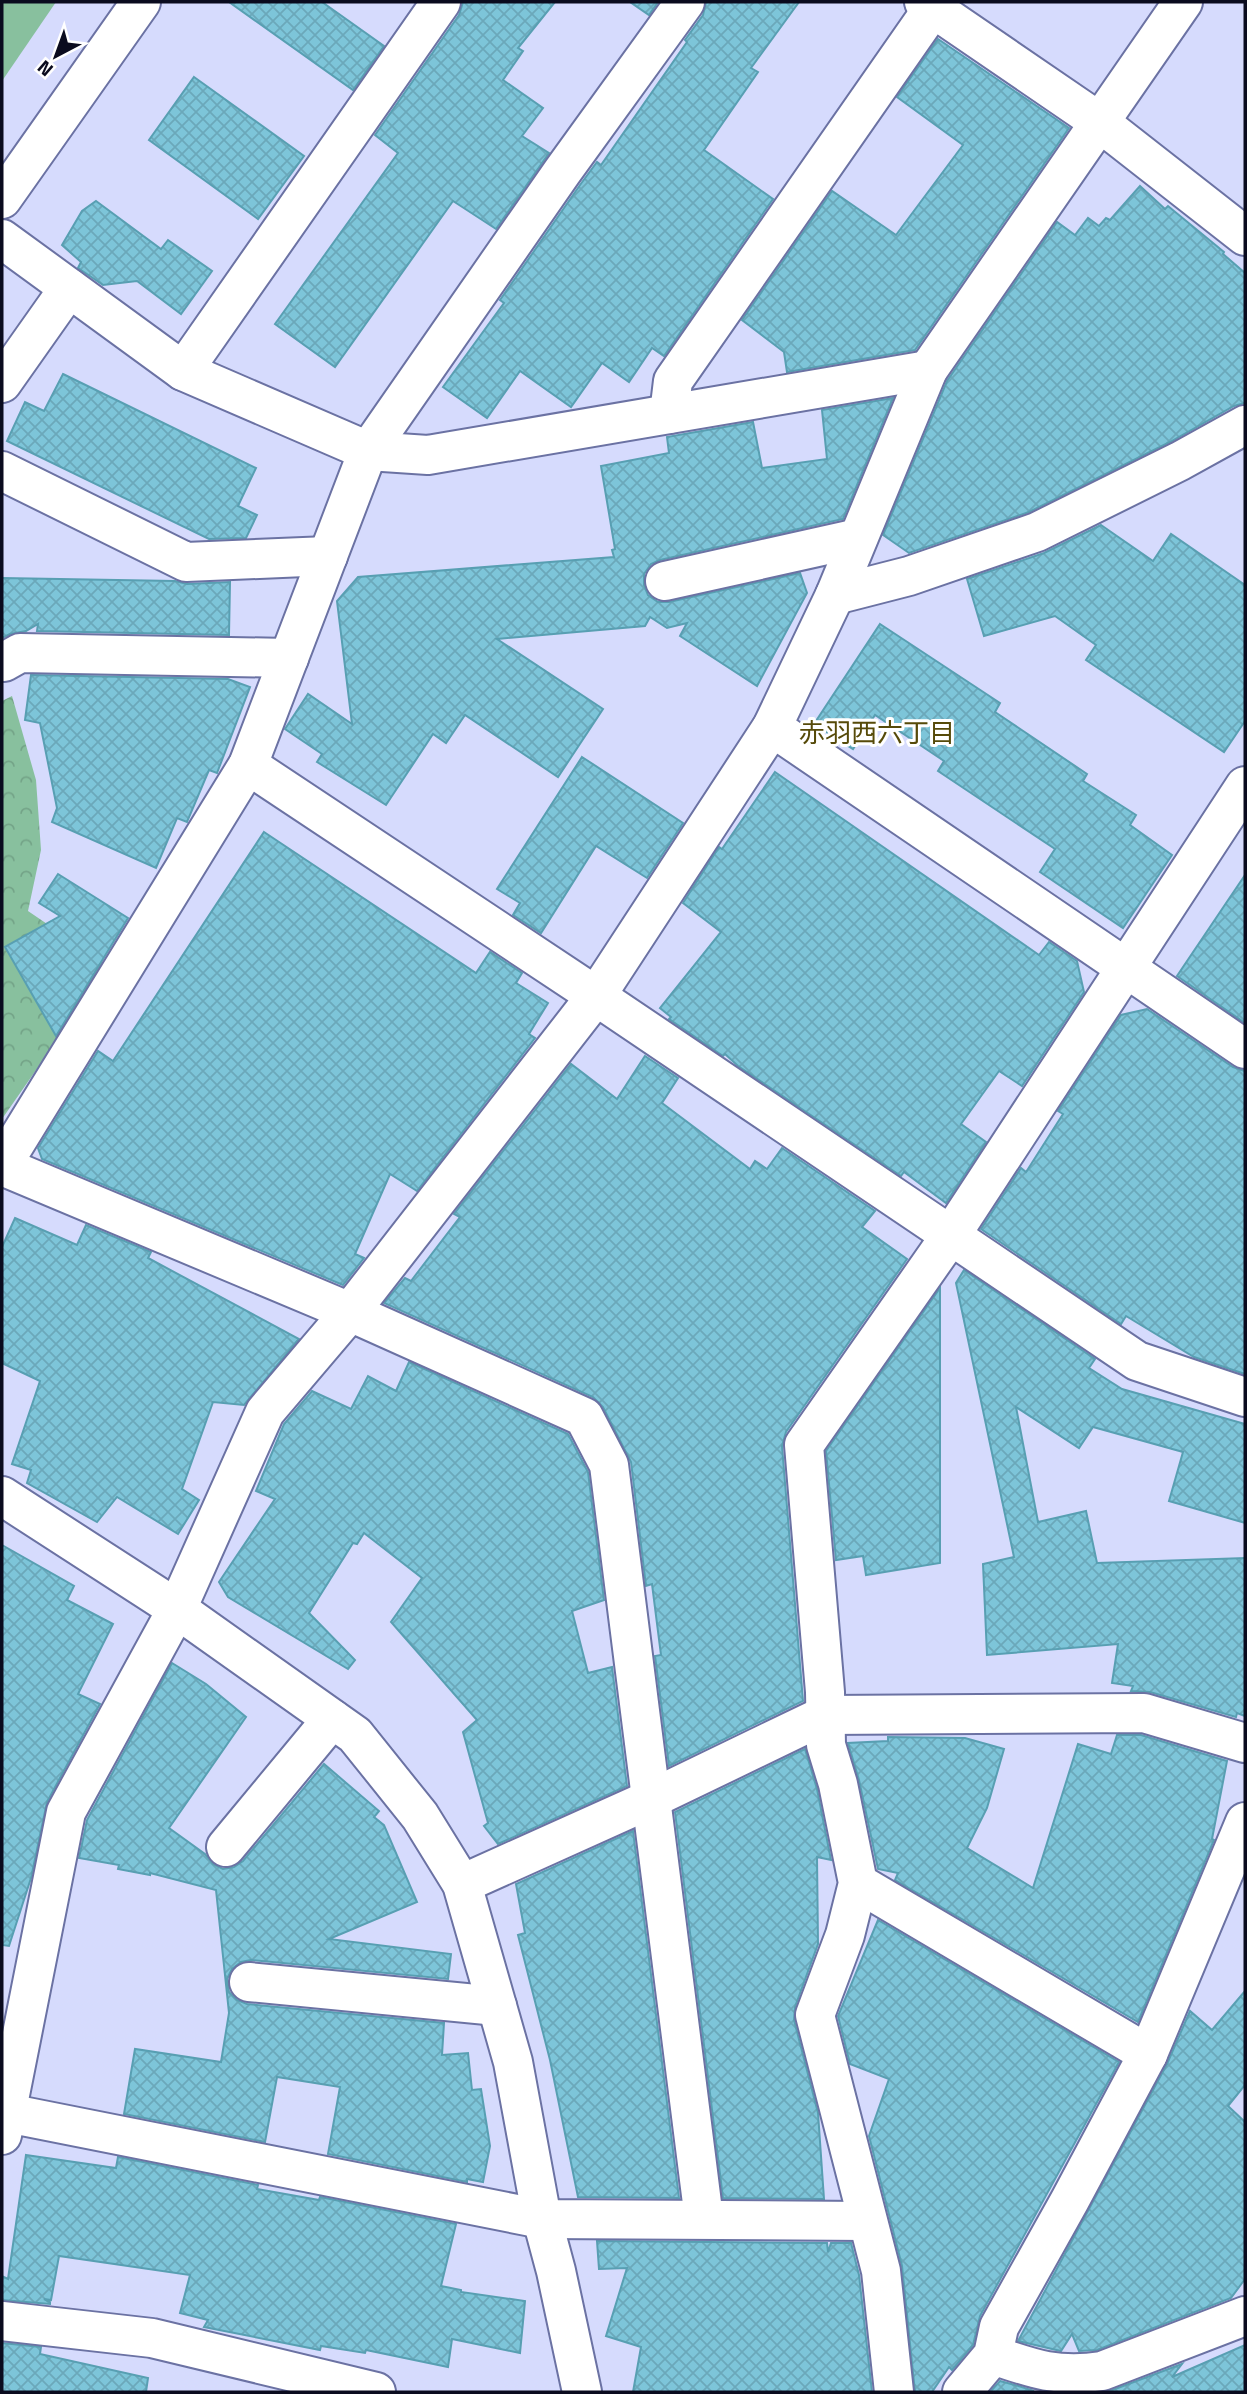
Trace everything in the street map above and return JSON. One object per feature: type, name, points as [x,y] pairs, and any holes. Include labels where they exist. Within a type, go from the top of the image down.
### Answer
[{"type":"street","points":[[2,200],[141,2]]},
{"type":"street","points":[[183,371],[441,2]]},
{"type":"street","points":[[685,2],[562,172],[368,451],[248,765],[2,1166],[350,1312],[584,1417],[609,1465],[704,2219]]},
{"type":"street","points":[[866,2221],[542,2219],[3,2120],[66,1812],[177,1609],[265,1412],[350,1312],[596,996],[772,727],[835,595],[928,370],[1183,2]]},
{"type":"street","points":[[669,414],[673,381],[929,5],[1098,121],[1245,236]]},
{"type":"street","points":[[2,239],[183,371],[368,451],[428,455],[928,370]]},
{"type":"street","points":[[2,383],[69,288]]},
{"type":"street","points":[[835,595],[909,576],[1037,532],[1180,461],[1245,425]]},
{"type":"street","points":[[2,471],[186,562],[328,556]]},
{"type":"street","points":[[665,581],[858,538]]},
{"type":"street","points":[[4,662],[20,653],[289,658]]},
{"type":"street","points":[[772,727],[1245,1049]]},
{"type":"street","points":[[248,765],[1137,1361],[1245,1397]]},
{"type":"street","points":[[894,2392],[881,2271],[815,2015],[845,1936],[858,1883],[838,1784],[826,1745],[804,1445],[951,1235],[1245,786]]},
{"type":"street","points":[[2,1496],[177,1609],[355,1735],[420,1816],[463,1884],[513,2062],[542,2219],[582,2392]]},
{"type":"street","points":[[463,1884],[651,1800],[825,1715],[1144,1713],[1245,1742]]},
{"type":"street","points":[[226,1847],[332,1719]]},
{"type":"street","points":[[962,2392],[993,2355],[999,2327],[1148,2054],[1245,1822]]},
{"type":"street","points":[[858,1883],[1148,2054]]},
{"type":"street","points":[[249,1982],[497,2006]]},
{"type":"street","points":[[993,2355],[1039,2372],[1081,2375],[1101,2371],[1245,2316]]},
{"type":"street","points":[[2,2321],[152,2338],[376,2392]]},
{"type":"green space","points":[[2,2],[56,2],[2,81]]},
{"type":"green space","points":[[12,696],[36,780],[41,850],[28,911],[106,964],[89,994],[2,1119],[2,701]]},
{"type":"building","points":[[229,2],[322,2],[384,46],[353,90]]},
{"type":"building","points":[[463,2],[555,2],[518,48],[523,51],[503,80],[543,108],[522,136],[549,153],[496,229],[453,201],[335,367],[275,324],[398,153],[375,135],[459,15]]},
{"type":"building","points":[[630,2],[658,2],[649,15]]},
{"type":"building","points":[[706,2],[799,2],[751,68],[758,72],[704,150],[773,199],[664,356],[652,348],[629,382],[602,363],[571,407],[520,371],[487,418],[443,387],[504,303],[500,300],[580,185],[597,162],[601,165],[687,42],[685,40],[703,15]]},
{"type":"building","points":[[938,39],[1069,128],[915,350],[787,372],[784,352],[742,320],[832,191],[896,235],[963,145],[897,97]]},
{"type":"building","points":[[194,77],[304,156],[258,219],[149,140]]},
{"type":"building","points":[[1140,186],[1165,209],[1168,206],[1224,252],[1223,254],[1245,273],[1245,403],[1234,406],[1170,442],[1029,512],[909,553],[883,535],[947,381],[1057,222],[1075,235],[1088,218],[1099,226],[1106,218],[1110,220]]},
{"type":"building","points":[[96,201],[161,249],[168,240],[212,271],[181,314],[137,281],[103,285],[78,268],[81,262],[62,245],[82,211]]},
{"type":"building","points":[[63,374],[256,468],[238,506],[257,515],[246,538],[209,539],[7,441],[25,402],[44,411]]},
{"type":"building","points":[[893,398],[843,519],[660,560],[651,564],[644,574],[648,595],[658,602],[669,602],[800,573],[807,593],[757,686],[680,636],[687,623],[667,628],[650,617],[645,626],[497,639],[603,709],[558,777],[465,715],[446,743],[433,734],[386,805],[317,762],[322,754],[285,729],[308,694],[352,724],[337,601],[358,577],[614,557],[612,550],[615,549],[601,466],[669,453],[667,437],[753,422],[762,468],[827,459],[822,410]]},
{"type":"building","points":[[1101,525],[1153,561],[1171,534],[1245,585],[1245,721],[1224,752],[1086,660],[1096,645],[1055,616],[984,636],[967,579],[1044,553]]},
{"type":"building","points":[[2,578],[175,581],[187,584],[230,582],[229,635],[37,631],[38,624],[26,631],[2,638]]},
{"type":"building","points":[[880,624],[1000,703],[995,712],[1087,774],[1083,781],[1136,815],[1130,825],[1172,855],[1123,928],[1040,872],[1055,849],[938,771],[944,761],[875,715],[853,749],[814,724]]},
{"type":"building","points":[[31,675],[228,679],[250,687],[217,773],[209,770],[187,822],[177,818],[156,868],[52,822],[57,808],[40,723],[25,720]]},
{"type":"building","points":[[582,757],[683,823],[647,878],[596,846],[541,933],[513,915],[520,903],[497,889]]},
{"type":"building","points":[[775,772],[1039,955],[1049,942],[1077,961],[1084,992],[1022,1086],[999,1071],[961,1124],[986,1142],[946,1203],[904,1172],[901,1176],[738,1066],[725,1054],[723,1056],[669,1019],[671,1017],[660,1008],[721,932],[683,903],[719,847],[722,849]]},
{"type":"building","points":[[264,832],[476,973],[490,952],[522,973],[516,983],[548,1003],[529,1034],[535,1038],[417,1191],[390,1174],[355,1254],[364,1258],[343,1285],[42,1159],[38,1148],[98,1051],[113,1061]]},
{"type":"building","points":[[58,874],[128,918],[56,1036],[5,947],[60,916],[39,903]]},
{"type":"building","points":[[1245,875],[1245,1023],[1177,976]]},
{"type":"building","points":[[1147,1009],[1233,1067],[1245,1071],[1245,1374],[1194,1357],[1126,1316],[1121,1324],[981,1229],[1021,1168],[1026,1172],[1028,1169],[1063,1114],[1058,1111],[1121,1015]]},
{"type":"building","points":[[645,1056],[678,1078],[662,1103],[750,1169],[755,1161],[767,1169],[782,1148],[875,1211],[862,1227],[907,1259],[786,1432],[782,1446],[803,1701],[669,1766],[655,1656],[661,1655],[652,1584],[646,1586],[631,1462],[603,1407],[593,1397],[384,1303],[405,1278],[411,1281],[460,1217],[454,1214],[571,1064],[617,1099]]},
{"type":"building","points":[[15,1218],[77,1245],[86,1225],[151,1252],[148,1258],[299,1339],[244,1405],[213,1402],[182,1489],[199,1500],[178,1534],[117,1497],[97,1522],[27,1483],[31,1470],[12,1464],[40,1381],[2,1363],[2,1247]]},
{"type":"building","points":[[964,1270],[1095,1359],[1089,1368],[1122,1389],[1245,1424],[1245,1523],[1169,1501],[1183,1452],[1093,1427],[1079,1448],[1016,1407],[1038,1522],[1086,1511],[1097,1563],[1245,1558],[1245,1716],[1237,1713],[1236,1717],[1150,1692],[1131,1691],[1133,1686],[1112,1683],[1118,1644],[987,1655],[983,1564],[1014,1557],[956,1283]]},
{"type":"building","points":[[940,1288],[940,1563],[866,1575],[863,1556],[836,1560],[826,1451]]},
{"type":"building","points":[[409,1362],[568,1434],[588,1472],[604,1600],[572,1611],[588,1673],[612,1667],[627,1786],[498,1844],[484,1826],[488,1823],[463,1732],[477,1720],[391,1622],[422,1578],[364,1533],[357,1544],[353,1543],[309,1613],[355,1660],[348,1669],[228,1597],[219,1582],[275,1499],[256,1491],[284,1424],[312,1391],[351,1409],[368,1376],[396,1391]]},
{"type":"building","points":[[2,1545],[74,1586],[67,1600],[113,1624],[78,1694],[100,1704],[47,1802],[31,1878],[9,1946],[2,1945]]},
{"type":"building","points":[[172,1663],[206,1684],[246,1717],[169,1828],[205,1854],[213,1864],[223,1869],[234,1867],[243,1861],[324,1764],[379,1811],[374,1817],[384,1825],[417,1902],[329,1939],[451,1954],[448,1979],[251,1960],[241,1962],[232,1969],[227,1979],[229,1992],[237,2000],[247,2004],[444,2023],[442,2055],[468,2053],[472,2090],[481,2089],[490,2146],[483,2182],[467,2179],[467,2182],[328,2154],[340,2087],[277,2077],[265,2142],[124,2114],[135,2049],[221,2062],[229,2013],[216,1890],[150,1873],[118,1869],[119,1865],[79,1858],[87,1820]]},
{"type":"building","points":[[1117,1735],[1141,1735],[1227,1761],[1212,1839],[1214,1840],[1138,2022],[895,1880],[898,1873],[878,1869],[859,1780],[848,1743],[888,1741],[888,1737],[965,1738],[1004,1749],[987,1808],[967,1848],[1033,1888],[1078,1744],[1111,1754]]},
{"type":"building","points":[[805,1749],[817,1789],[831,1860],[817,1857],[818,1944],[795,2007],[794,2020],[818,2113],[824,2199],[723,2198],[675,1812]]},
{"type":"building","points":[[633,1831],[679,2198],[578,2197],[550,2060],[518,1935],[525,1933],[516,1884]]},
{"type":"building","points":[[878,1920],[1119,2062],[980,2316],[973,2345],[952,2370],[949,2367],[932,2392],[915,2392],[902,2266],[869,2136],[889,2079],[850,2064],[838,2016]]},
{"type":"building","points":[[1245,1991],[1245,2085],[1228,2106],[1245,2122],[1245,2279],[1231,2298],[1097,2350],[1079,2351],[1072,2334],[1061,2351],[1018,2341],[1167,2064],[1190,2011],[1212,2030]]},
{"type":"building","points":[[26,2155],[116,2168],[118,2157],[258,2185],[257,2189],[319,2200],[320,2197],[456,2224],[441,2286],[461,2292],[525,2301],[520,2353],[452,2339],[448,2367],[366,2350],[365,2353],[321,2346],[320,2350],[204,2327],[208,2320],[180,2313],[190,2275],[59,2256],[51,2300],[44,2299],[50,2304],[2,2300],[2,2276],[8,2279]]},
{"type":"building","points":[[597,2241],[827,2243],[828,2252],[831,2243],[851,2243],[859,2275],[872,2392],[633,2392],[641,2347],[606,2336],[627,2268],[599,2269]]},
{"type":"building","points":[[2,2343],[41,2347],[40,2354],[148,2378],[146,2392],[2,2392]]},
{"type":"building","points":[[1245,2345],[1245,2392],[1107,2392],[1182,2364],[1172,2377]]},
{"type":"building","points":[[1000,2381],[1015,2385],[1034,2391],[990,2392]]},
{"type":"district","name":"赤羽西六丁目","points":[[877,732]]}]
